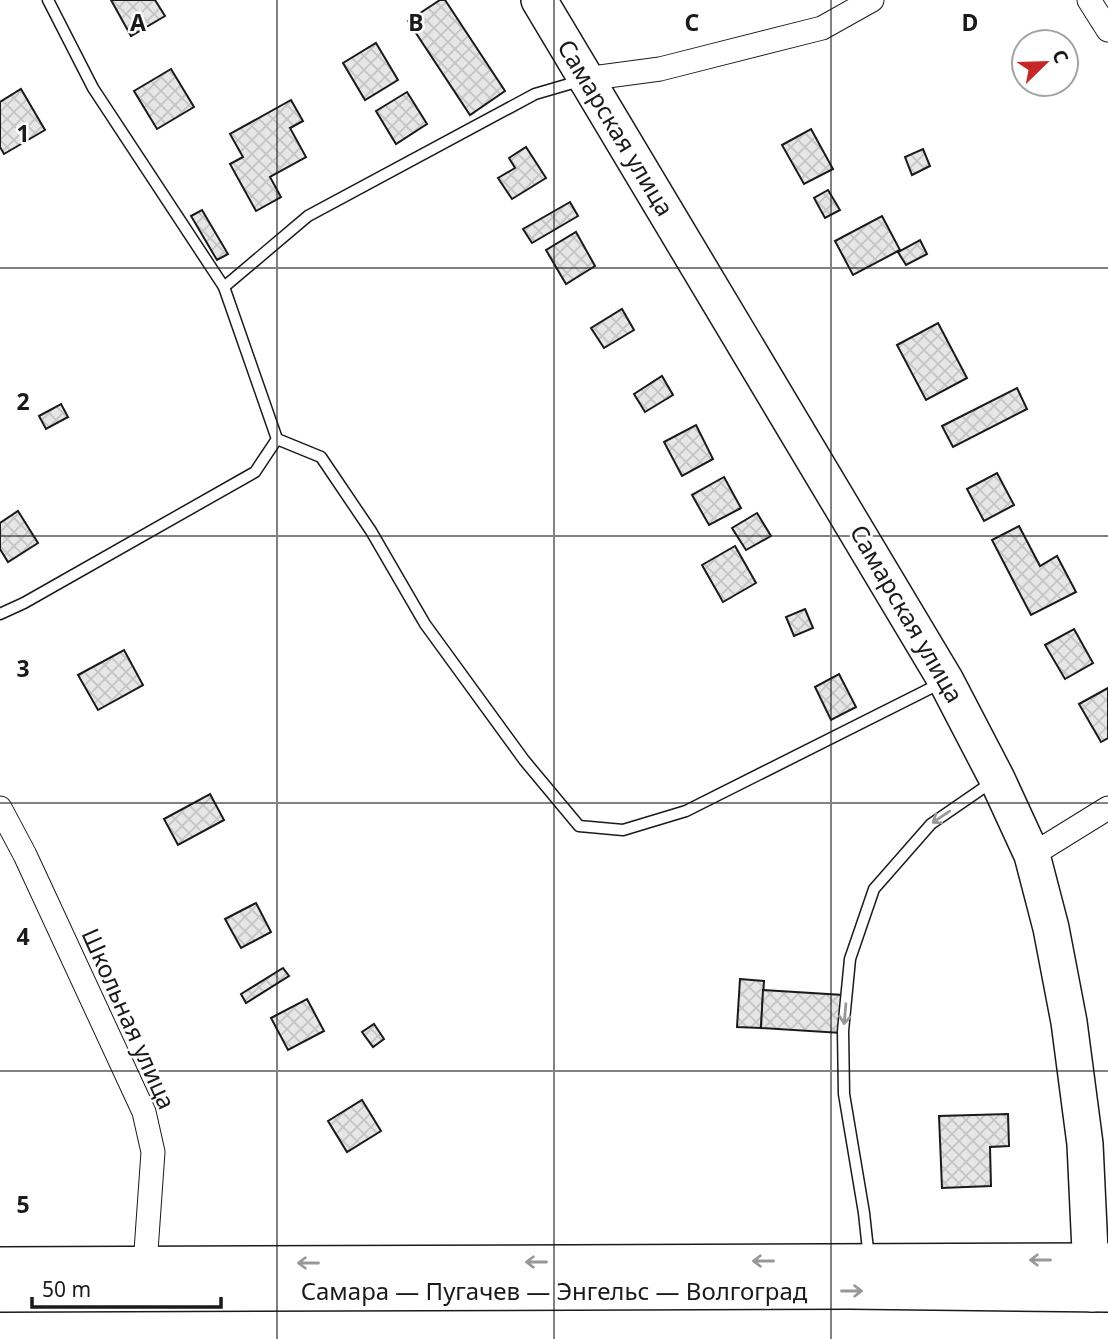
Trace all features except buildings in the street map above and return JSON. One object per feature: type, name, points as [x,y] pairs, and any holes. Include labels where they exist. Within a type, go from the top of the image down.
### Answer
[{"type":"main road","name":"Самарская улица","points":[[539,0],[946,681],[997,779],[1032,855],[1051,928],[1069,1022],[1100,1277]]},
{"type":"main road","name":"Самара — Пугачев — Энгельс — Волгоград","points":[[0,1265],[869,1260],[1100,1277]]},
{"type":"main road","name":"Самара — Пугачев — Энгельс — Волгоград","points":[[0,1294],[835,1291],[1100,1277]]},
{"type":"street","points":[[585,79],[660,69],[822,28],[872,0]]},
{"type":"street","points":[[1089,0],[1108,30]]},
{"type":"street","name":"Школьная улица","points":[[0,808],[25,855],[144,1112],[153,1153],[145,1265]]},
{"type":"street","points":[[1032,855],[1108,808]]},
{"type":"lane","points":[[48,0],[93,88],[224,287],[277,439],[321,457],[371,531],[425,624],[524,760],[579,825],[623,830],[686,811],[946,681]]},
{"type":"lane","points":[[224,287],[307,216],[535,94],[585,79]]},
{"type":"lane","points":[[0,614],[256,472],[277,439]]},
{"type":"lane","points":[[869,1260],[844,1094],[843,1031],[850,959],[874,889],[930,824],[997,779]]}]
